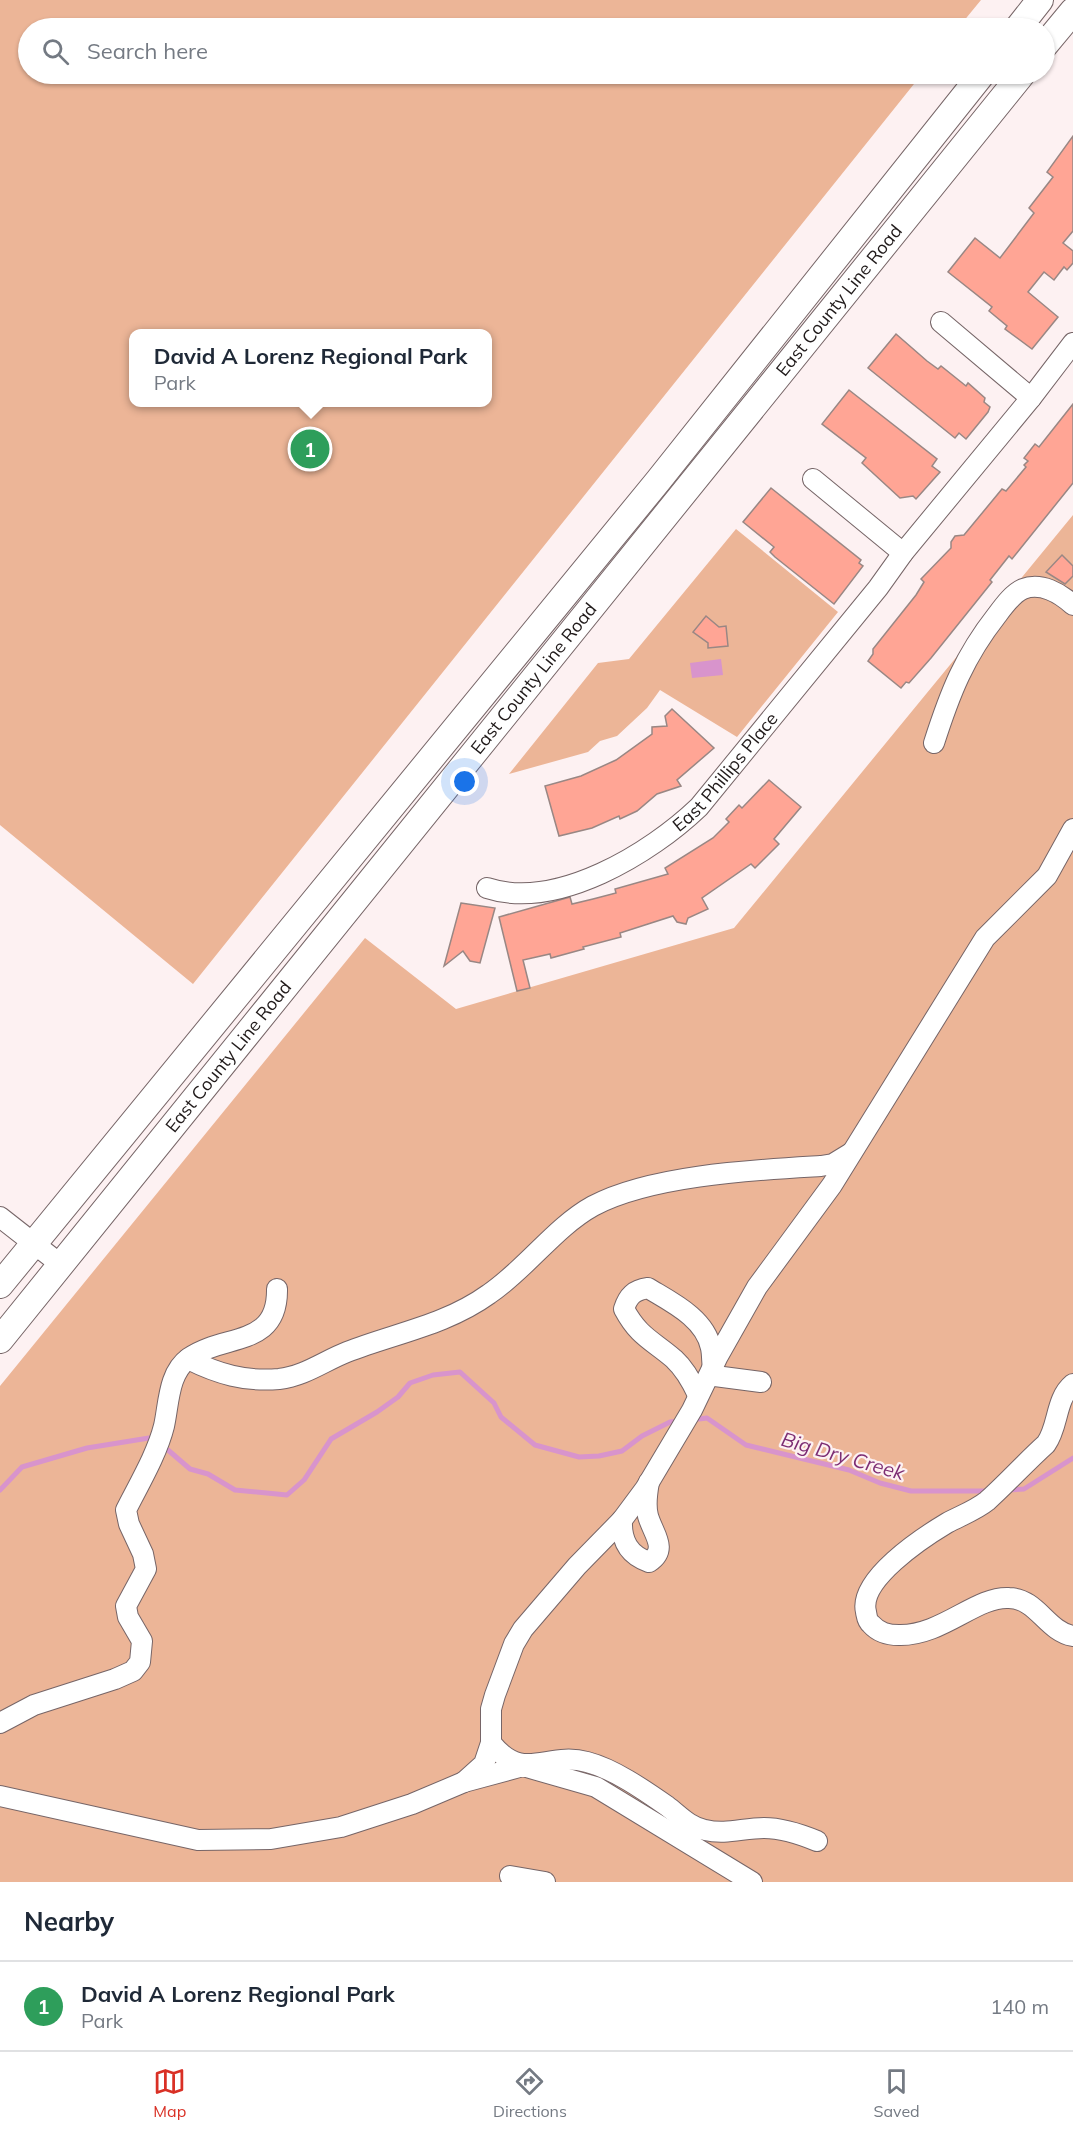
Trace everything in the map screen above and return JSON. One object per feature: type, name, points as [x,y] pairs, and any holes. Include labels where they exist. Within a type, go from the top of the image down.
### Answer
[{"type":"main road","points":[[1026,18],[1040,0]]},
{"type":"main road","points":[[1055,33],[1073,11]]},
{"type":"main road","name":"East County Line Road","points":[[0,1285],[658,481],[974,84]]},
{"type":"main road","name":"East County Line Road","points":[[0,1340],[1014,84]]},
{"type":"street","points":[[941,322],[1031,398]]},
{"type":"street","name":"East Phillips Place","points":[[487,888],[526,893],[567,885],[633,857],[675,828],[699,807],[878,588],[903,553],[1031,398],[1073,343]]},
{"type":"street","points":[[813,479],[903,553]]},
{"type":"street","points":[[934,742],[963,664],[1006,603],[1022,589],[1041,587],[1062,595],[1073,605]]},
{"type":"street","points":[[464,1782],[484,1764],[491,1743],[491,1709],[514,1644],[540,1608],[622,1520],[649,1482],[713,1370],[717,1356],[828,1173],[855,1149],[985,938],[998,922],[1047,876],[1073,829]]},
{"type":"street","points":[[188,1359],[238,1378],[281,1379],[305,1373],[344,1353],[463,1312],[519,1271],[592,1207],[618,1195],[662,1184],[742,1171],[828,1173]]},
{"type":"street","points":[[0,1217],[60,1264]]},
{"type":"street","points":[[698,1395],[682,1367],[650,1343],[631,1322],[624,1309],[627,1298],[637,1289],[648,1288],[663,1300],[688,1312],[711,1346],[715,1376],[761,1382]]},
{"type":"street","points":[[0,1723],[34,1705],[115,1679],[133,1671],[140,1662],[142,1641],[128,1617],[126,1606],[146,1569],[143,1554],[129,1524],[126,1510],[164,1429],[172,1384],[178,1370],[188,1359],[213,1346],[247,1336],[268,1324],[276,1314],[277,1289]]},
{"type":"street","points":[[1073,1384],[1059,1406],[1053,1434],[986,1502],[906,1552],[870,1587],[864,1604],[868,1622],[881,1633],[901,1635],[923,1632],[945,1624],[990,1599],[1011,1597],[1037,1608],[1050,1626],[1062,1634],[1073,1636]]},
{"type":"street","points":[[622,1520],[621,1536],[633,1554],[649,1562],[655,1558],[660,1543],[648,1516],[649,1482]]},
{"type":"street","points":[[491,1743],[501,1755],[523,1766],[597,1787],[752,1882]]},
{"type":"street","points":[[0,1796],[198,1840],[271,1839],[341,1827],[412,1804],[464,1782],[523,1766],[569,1759],[588,1762],[632,1785],[702,1830],[723,1834],[770,1829],[817,1840]]},
{"type":"street","points":[[510,1876],[545,1882]]},
{"type":"shaded area","points":[[0,0],[981,0],[966,18],[18,18],[18,84],[914,84],[193,984],[0,825]]},
{"type":"shaded area","points":[[1073,515],[1073,1882],[0,1882],[0,1386],[365,938],[456,1009],[734,928]]},
{"type":"shaded area","points":[[736,529],[838,612],[737,737],[660,690],[647,708],[617,736],[600,741],[588,752],[509,774],[598,663],[629,659]]},
{"type":"shaded area","points":[[721,659],[723,675],[692,678],[690,663]]},
{"type":"building","points":[[1073,136],[1073,231],[1063,243],[1073,251],[1073,263],[1067,270],[1064,267],[1054,280],[1044,272],[1028,292],[1058,317],[1032,349],[1005,329],[1007,326],[989,311],[992,307],[948,272],[975,238],[1000,258],[1034,213],[1029,208],[1053,177],[1047,172]]},
{"type":"building","points":[[896,334],[938,369],[941,366],[966,386],[968,383],[985,398],[984,402],[990,407],[988,412],[966,439],[959,433],[955,438],[868,368]]},
{"type":"building","points":[[849,390],[937,459],[932,466],[940,472],[916,499],[913,496],[900,498],[862,463],[866,458],[822,424]]},
{"type":"building","points":[[1073,404],[1073,483],[1012,559],[1009,556],[990,580],[992,582],[931,658],[909,683],[906,682],[901,688],[868,661],[873,654],[873,649],[916,595],[924,582],[921,579],[951,548],[951,542],[955,536],[964,535],[1002,489],[1006,491],[1026,467],[1024,465],[1028,461],[1024,458],[1035,444],[1039,447]]},
{"type":"building","points":[[771,488],[861,560],[859,563],[863,566],[834,604],[775,557],[770,552],[774,547],[743,522]]},
{"type":"building","points":[[1062,555],[1073,566],[1073,576],[1065,584],[1046,572]]},
{"type":"building","points":[[706,616],[719,627],[726,626],[728,646],[708,648],[708,643],[693,632]]},
{"type":"building","points":[[672,709],[714,748],[677,780],[681,786],[657,794],[637,811],[620,819],[619,816],[592,828],[559,836],[545,786],[581,776],[616,760],[652,734],[652,727],[667,726],[665,716]]},
{"type":"building","points":[[769,780],[801,807],[774,839],[779,844],[755,868],[751,864],[702,898],[708,909],[688,918],[686,924],[677,922],[673,916],[620,933],[621,937],[583,947],[584,949],[551,958],[550,954],[523,960],[530,988],[517,991],[499,917],[570,897],[572,904],[593,899],[616,893],[615,889],[668,874],[665,868],[713,838],[729,822],[726,819],[739,805],[742,808]]},
{"type":"building","points":[[461,903],[495,908],[480,963],[470,961],[463,951],[444,966]]},
{"type":"waterway","name":"Big Dry Creek","points":[[168,1450],[190,1469],[208,1474],[235,1490],[287,1495],[304,1480],[331,1439],[377,1412],[398,1397],[410,1383],[433,1375],[460,1372],[494,1403],[501,1417],[535,1445],[579,1457],[622,1451],[642,1436],[670,1422],[679,1421]]},
{"type":"waterway","name":"Big Dry Creek","points":[[699,1419],[707,1418],[746,1445],[849,1470],[880,1483],[911,1491],[988,1491]]},
{"type":"waterway","name":"Big Dry Creek","points":[[0,1490],[22,1467],[87,1448],[149,1438]]},
{"type":"waterway","name":"Big Dry Creek","points":[[1008,1490],[1024,1489],[1073,1458]]},
{"type":"place","name":"David A Lorenz Regional Park","points":[[310,449]]}]
